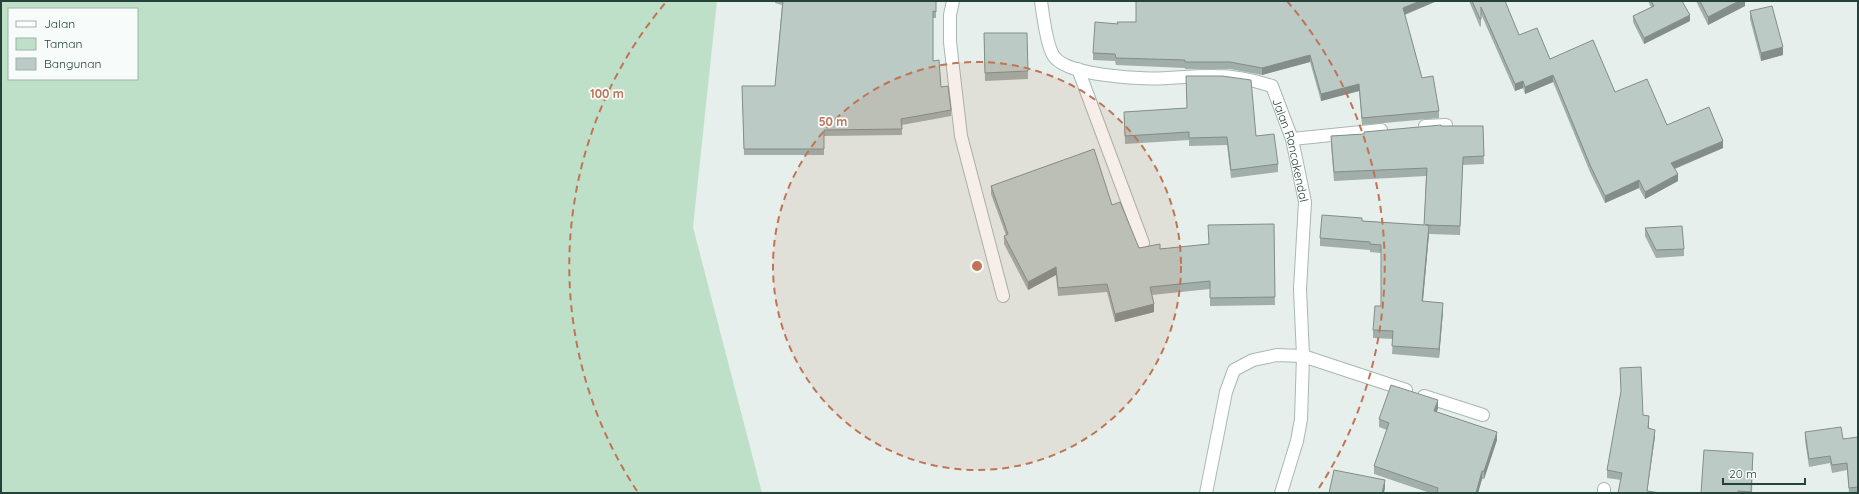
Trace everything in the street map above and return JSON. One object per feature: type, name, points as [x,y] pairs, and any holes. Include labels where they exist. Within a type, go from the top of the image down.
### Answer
[{"type":"street","points":[[953,1],[950,15],[950,42],[961,136],[1003,296]]},
{"type":"street","name":"Jalan Rancakendal","points":[[1041,1],[1046,30],[1053,55],[1063,64],[1078,69],[1103,74],[1140,78],[1216,76],[1258,82],[1272,86],[1292,139],[1305,202],[1300,289],[1303,356],[1301,419],[1299,434],[1281,493]]},
{"type":"street","points":[[1078,69],[1143,243]]},
{"type":"street","points":[[1415,127],[1446,125]]},
{"type":"street","points":[[1292,139],[1392,129]]},
{"type":"street","points":[[1206,493],[1226,392],[1234,370],[1253,360],[1277,355],[1303,356],[1483,415]]},
{"type":"green space","points":[[1,1],[717,1],[693,227],[762,493],[1,493]]},
{"type":"building","points":[[783,1],[936,1],[936,12],[933,11],[933,61],[939,60],[941,87],[948,86],[951,110],[901,119],[902,129],[824,130],[824,149],[744,149],[742,86],[775,86]]},
{"type":"building","points":[[1136,1],[1420,1],[1403,8],[1422,78],[1433,76],[1439,111],[1362,118],[1359,84],[1321,94],[1310,55],[1262,68],[1230,62],[1185,62],[1185,60],[1116,58],[1115,54],[1093,53],[1095,22],[1118,24],[1117,22],[1136,22]]},
{"type":"building","points":[[1472,1],[1505,1],[1519,35],[1537,28],[1550,59],[1593,40],[1615,92],[1647,79],[1667,125],[1709,107],[1723,141],[1671,163],[1678,174],[1645,192],[1639,180],[1605,196],[1590,165],[1553,75],[1525,87],[1523,81],[1515,84],[1481,7],[1480,19]]},
{"type":"building","points":[[1651,1],[1682,1],[1690,15],[1644,38],[1633,16],[1654,6]]},
{"type":"building","points":[[1700,1],[1739,1],[1708,17]]},
{"type":"building","points":[[1772,6],[1783,47],[1761,53],[1750,11]]},
{"type":"building","points":[[984,33],[1027,33],[1028,71],[985,73]]},
{"type":"building","points":[[1186,76],[1222,76],[1251,80],[1256,136],[1274,134],[1278,164],[1231,170],[1227,137],[1189,138],[1189,132],[1125,136],[1124,112],[1187,108]]},
{"type":"building","points":[[1441,125],[1483,126],[1484,156],[1463,157],[1460,226],[1429,225],[1422,301],[1443,303],[1439,349],[1392,346],[1393,331],[1373,330],[1375,306],[1381,306],[1381,245],[1370,244],[1370,242],[1320,238],[1322,215],[1362,218],[1362,221],[1424,225],[1427,168],[1334,172],[1331,136],[1364,134],[1364,132]]},
{"type":"building","points":[[1094,149],[1112,205],[1120,202],[1139,248],[1160,244],[1160,249],[1209,244],[1208,225],[1274,224],[1275,297],[1210,298],[1210,281],[1150,287],[1154,304],[1115,314],[1107,284],[1058,288],[1056,267],[1028,282],[1004,236],[1008,234],[991,186]]},
{"type":"building","points":[[1682,226],[1684,249],[1656,250],[1645,228]]},
{"type":"building","points":[[1641,367],[1643,415],[1649,416],[1648,428],[1655,430],[1647,491],[1661,493],[1618,493],[1622,473],[1607,470],[1621,391],[1620,368]]},
{"type":"building","points":[[1391,385],[1438,400],[1434,411],[1497,432],[1484,471],[1482,471],[1476,493],[1437,493],[1438,488],[1374,466],[1389,423],[1379,419]]},
{"type":"building","points":[[1841,427],[1843,439],[1858,437],[1858,487],[1849,488],[1847,463],[1832,465],[1830,456],[1809,459],[1805,432]]},
{"type":"building","points":[[1704,450],[1753,453],[1751,492],[1738,491],[1738,493],[1701,493]]},
{"type":"building","points":[[1334,470],[1385,480],[1382,493],[1329,493]]}]
